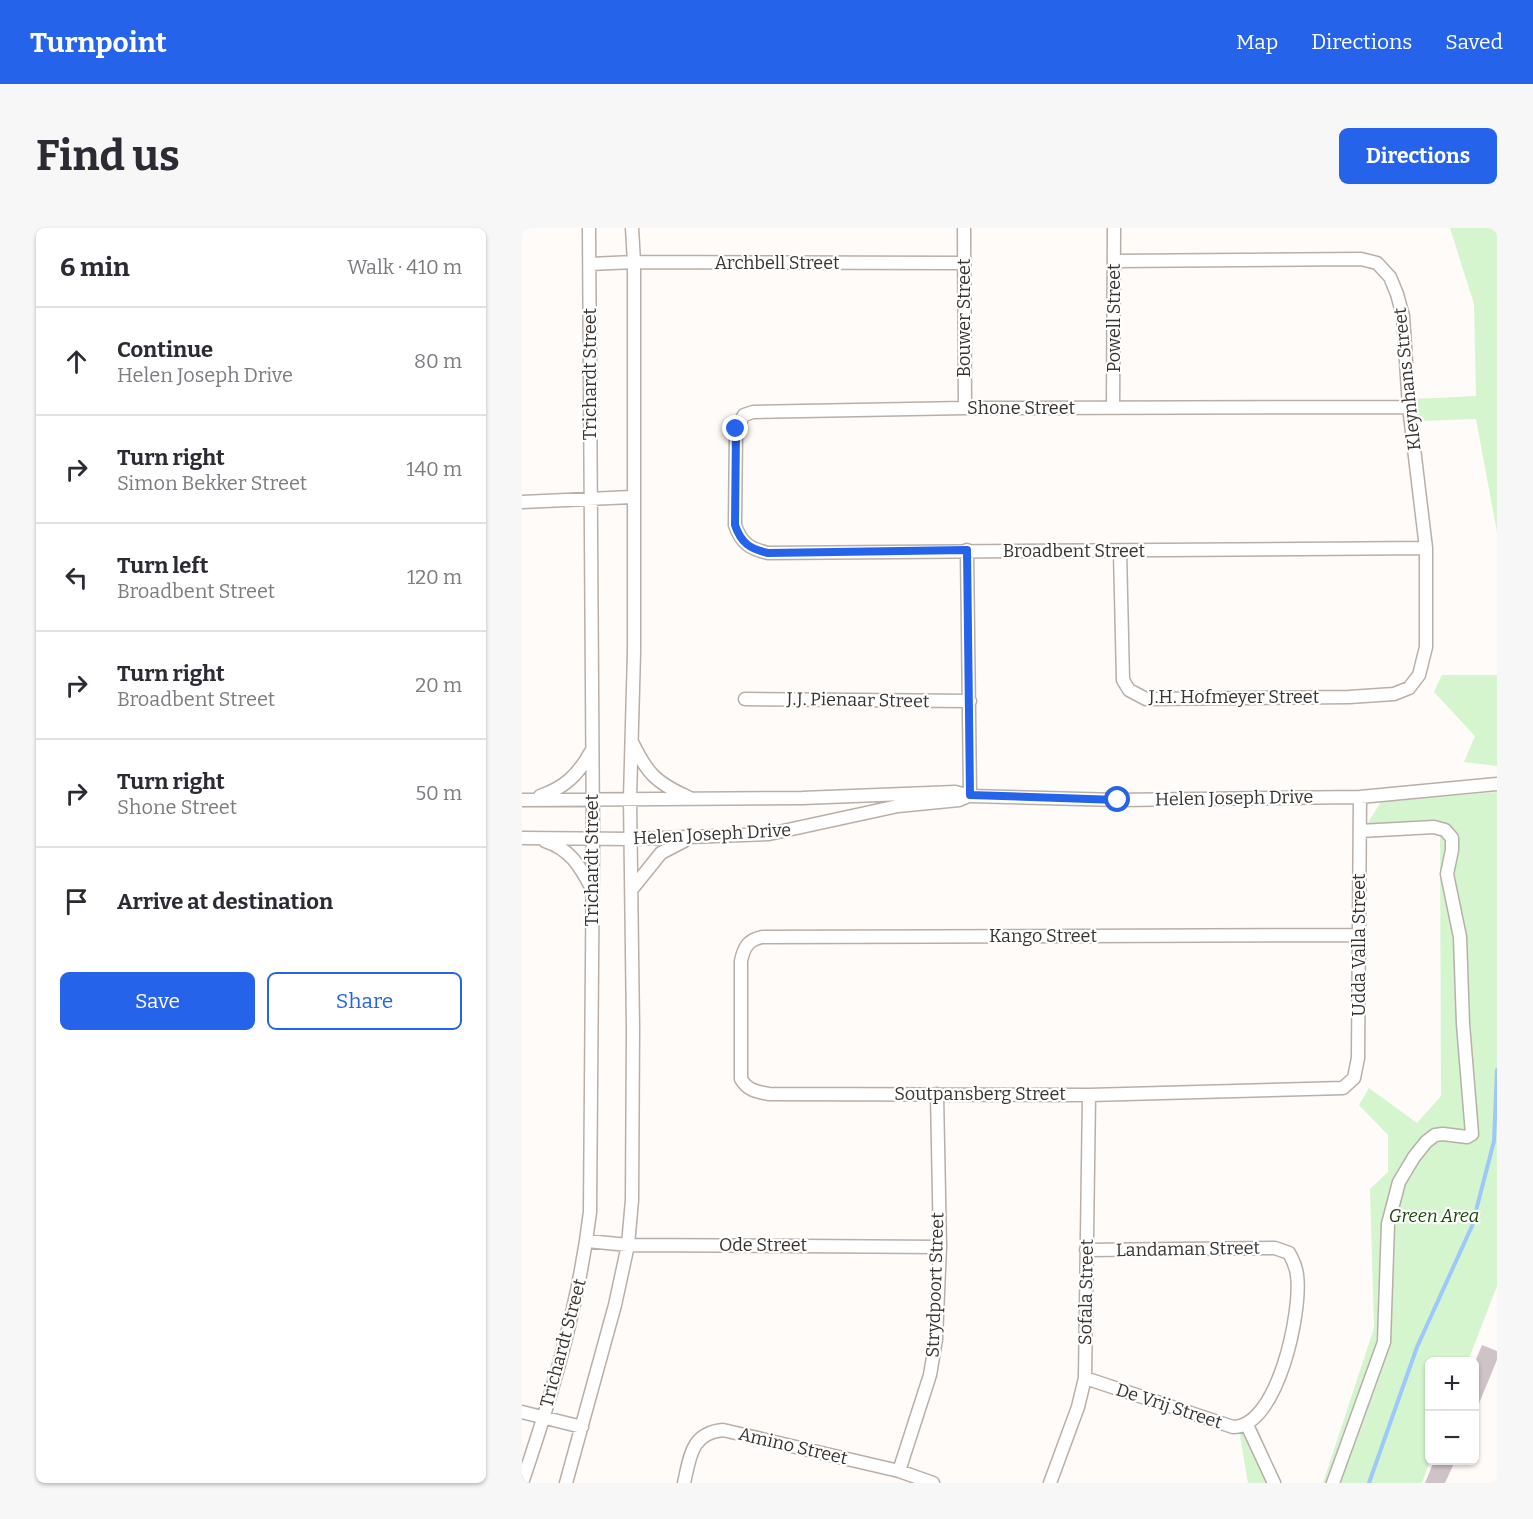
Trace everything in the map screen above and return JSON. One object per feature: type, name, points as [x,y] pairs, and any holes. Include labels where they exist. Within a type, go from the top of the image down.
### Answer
[{"type":"street","name":"Trichardt Street","points":[[522,1483],[543,1418],[573,1306],[587,1240],[592,1170],[590,228]]},
{"type":"street","name":"Trichardt Street","points":[[566,1483],[615,1305],[628,1245],[632,1200],[630,738],[634,652],[632,497],[634,262],[632,228]]},
{"type":"street","name":"Bouwer Street","points":[[964,228],[964,408]]},
{"type":"street","name":"Powell Street","points":[[1113,408],[1114,228]]},
{"type":"street","name":"Kleynhans Street","points":[[1115,261],[1360,259],[1377,263],[1390,277],[1400,305],[1405,336],[1409,407],[1426,548],[1426,647],[1419,675],[1409,688]]},
{"type":"street","name":"Archbell Street","points":[[590,264],[634,262],[964,264]]},
{"type":"street","name":"Shone Street","points":[[735,525],[736,429],[744,416],[753,412],[964,408],[1409,407]]},
{"type":"street","points":[[522,502],[632,497]]},
{"type":"street","name":"Broadbent Street","points":[[735,525],[738,536],[744,544],[768,553],[1426,548]]},
{"type":"street","points":[[967,550],[970,795]]},
{"type":"street","name":"J.H. Hofmeyer Street","points":[[1120,551],[1122,668],[1129,690],[1137,696],[1146,699],[1349,698],[1394,694],[1409,688]]},
{"type":"street","name":"J.J. Pienaar Street","points":[[745,699],[970,701]]},
{"type":"street","points":[[630,738],[643,765],[656,780],[694,799]]},
{"type":"street","points":[[526,800],[558,789],[567,783],[581,769],[591,751]]},
{"type":"street","name":"Helen Joseph Drive","points":[[526,800],[802,798],[955,792],[970,795],[1118,800],[1360,797],[1497,784]]},
{"type":"street","name":"Helen Joseph Drive","points":[[522,838],[632,839],[789,831],[898,806],[959,800],[970,795]]},
{"type":"street","name":"Udda Valla Street","points":[[1343,1088],[1354,1078],[1358,1058],[1360,797]]},
{"type":"street","points":[[1333,1483],[1384,1342],[1388,1224],[1399,1182],[1414,1157],[1435,1135],[1467,1137],[1472,1134],[1463,1024],[1460,937],[1447,874],[1452,838],[1445,830],[1434,828],[1360,831]]},
{"type":"street","points":[[632,889],[661,853],[678,843],[697,837]]},
{"type":"street","points":[[538,838],[569,853],[578,862],[593,890]]},
{"type":"street","name":"Kango Street","points":[[741,961],[747,944],[753,939],[762,938],[1359,935]]},
{"type":"street","name":"Soutpansberg Street","points":[[741,961],[741,1079],[745,1086],[769,1094],[1089,1095],[1343,1088]]},
{"type":"street","name":"Strydpoort Street","points":[[898,1471],[930,1375],[936,1339],[940,1247],[937,1094]]},
{"type":"street","name":"Sofala Street","points":[[1050,1483],[1078,1407],[1085,1378],[1089,1095]]},
{"type":"street","name":"Ode Street","points":[[587,1240],[628,1245],[940,1247]]},
{"type":"street","name":"Landaman Street","points":[[1086,1250],[1265,1248],[1289,1253]]},
{"type":"street","name":"De Vrij Street","points":[[1085,1378],[1227,1425],[1242,1427],[1247,1425],[1260,1413],[1271,1395],[1294,1334],[1298,1277],[1289,1253]]},
{"type":"street","points":[[522,1412],[582,1427]]},
{"type":"street","points":[[1247,1425],[1274,1483]]},
{"type":"street","name":"Amino Street","points":[[684,1483],[689,1459],[696,1443],[706,1434],[723,1430],[898,1471],[933,1483]]},
{"type":"green space","points":[[1450,228],[1497,228],[1497,532],[1476,419],[1419,421],[1413,399],[1476,396],[1474,304]]},
{"type":"green space","points":[[1442,675],[1497,675],[1497,766],[1464,762],[1475,736],[1434,692]]},
{"type":"green space","name":"Green Area","points":[[1497,792],[1497,1286],[1470,1357],[1425,1357],[1425,1465],[1429,1465],[1422,1483],[1323,1483],[1374,1328],[1370,1189],[1388,1172],[1388,1135],[1359,1105],[1369,1088],[1417,1123],[1441,1096],[1440,822],[1367,824],[1381,802]]},
{"type":"green space","points":[[1257,1427],[1281,1483],[1248,1483],[1239,1430]]},
{"type":"building","points":[[1482,1345],[1497,1351],[1497,1360],[1479,1403],[1479,1357],[1477,1357]]},
{"type":"building","points":[[1432,1465],[1453,1465],[1445,1483],[1425,1483]]},
{"type":"waterway","points":[[1369,1483],[1417,1347],[1472,1226],[1494,1141],[1497,1070]]},
{"type":"route","points":[[736,429],[735,525],[738,536],[744,544],[753,549],[768,553],[967,550],[970,795],[1118,800]]}]
